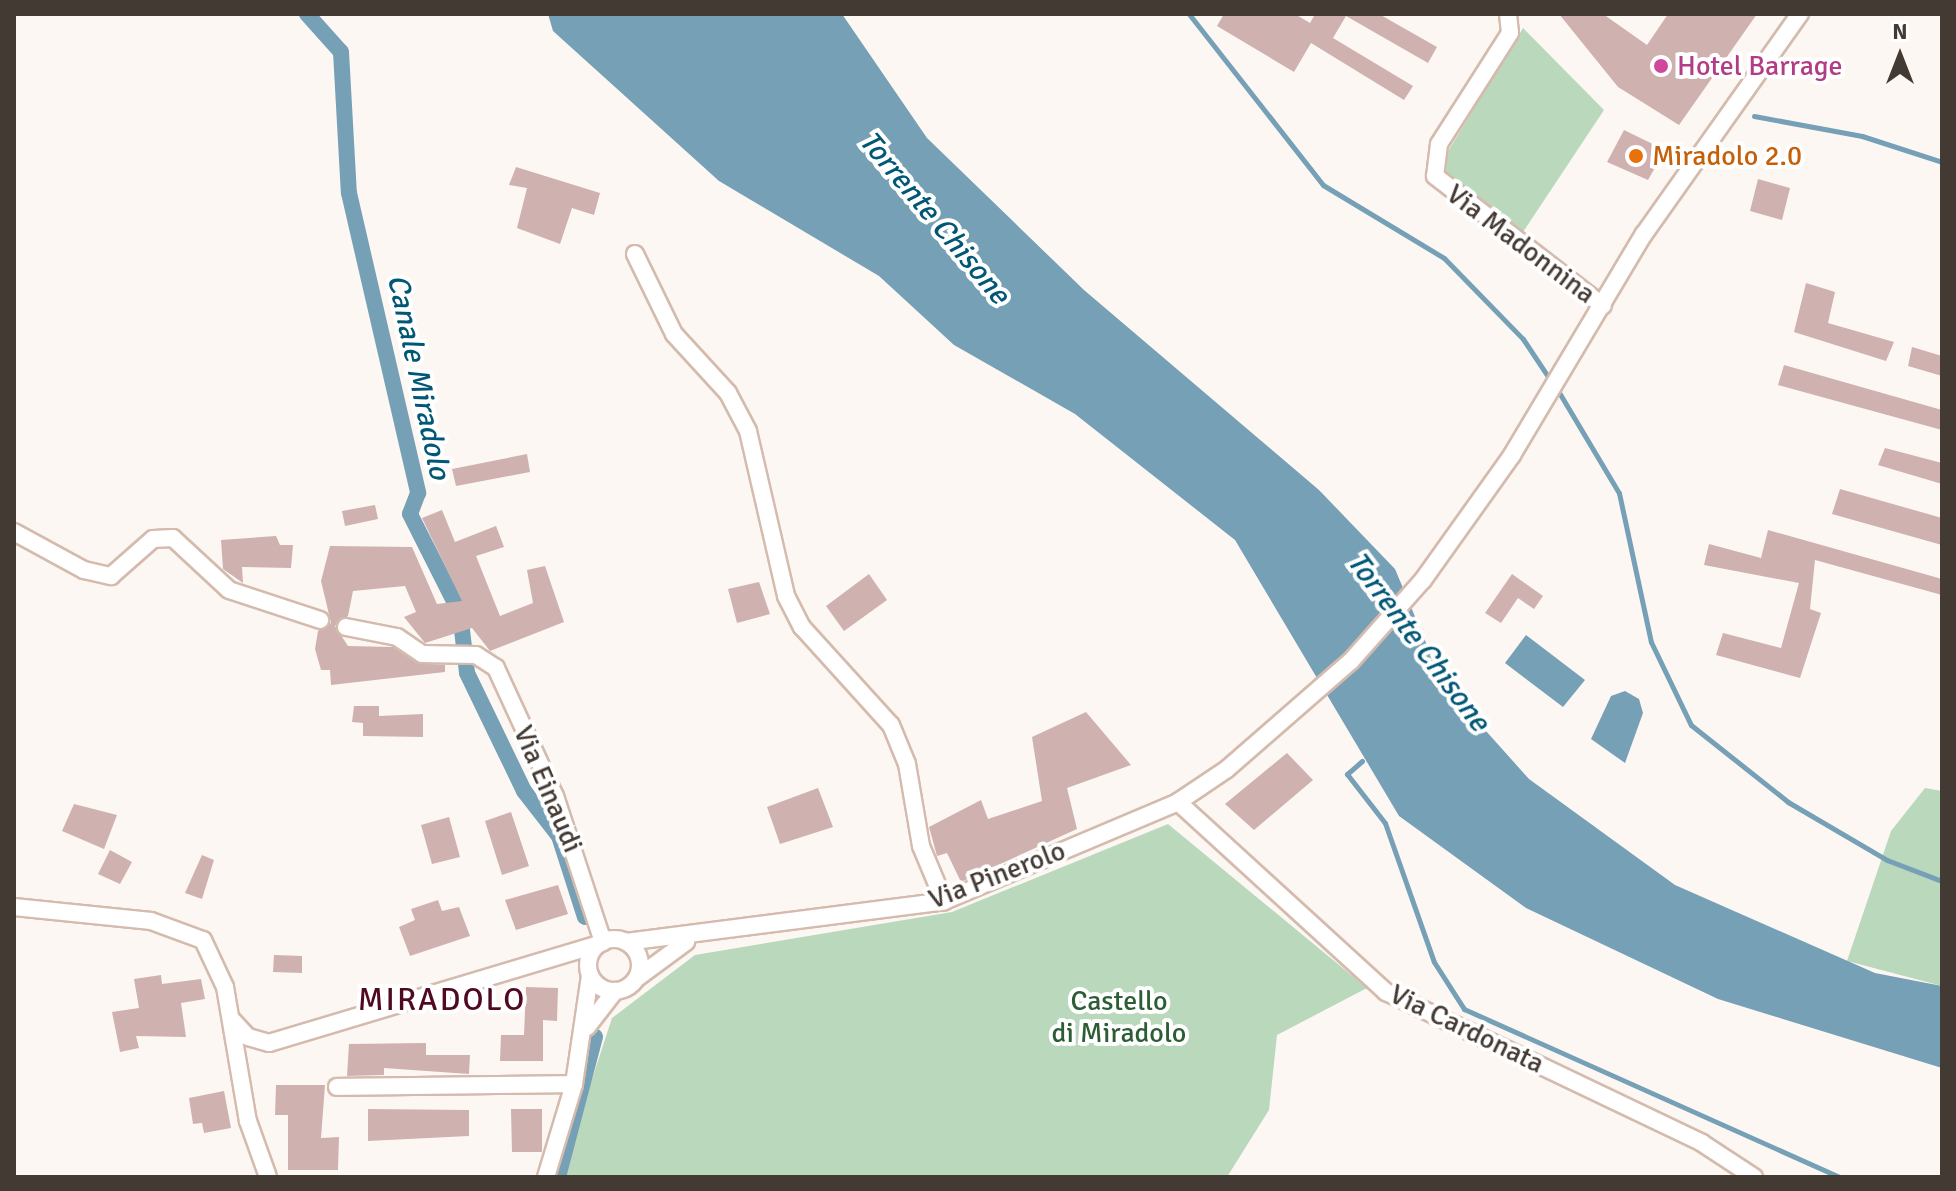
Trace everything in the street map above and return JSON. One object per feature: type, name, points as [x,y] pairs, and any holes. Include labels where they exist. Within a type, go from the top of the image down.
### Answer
[{"type":"street","name":"Via Madonnina","points":[[1508,14],[1510,33],[1439,144],[1435,176],[1603,306]]},
{"type":"street","name":"Via Pinerolo","points":[[626,942],[693,938],[944,901],[1178,802],[1272,733],[1423,580],[1535,416],[1571,352],[1706,148],[1800,14]]},
{"type":"street","points":[[635,254],[674,334],[728,393],[748,431],[786,596],[802,627],[891,725],[907,764],[921,846],[944,901]]},
{"type":"street","points":[[14,532],[84,570],[111,576],[153,539],[173,538],[229,590],[320,620]]},
{"type":"street","name":"Via Einaudi","points":[[346,627],[397,637],[422,654],[462,652],[496,668],[535,753],[601,943]]},
{"type":"street","name":"Via Cardonata","points":[[1178,802],[1386,992],[1702,1143],[1754,1177]]},
{"type":"street","points":[[14,907],[151,921],[193,934],[215,959],[233,1021],[248,1121],[268,1177]]},
{"type":"street","name":"Via Pinerolo","points":[[636,979],[693,938]]},
{"type":"street","points":[[233,1021],[248,1037],[269,1043],[601,943],[626,942],[638,954],[636,979],[615,991],[586,1028]]},
{"type":"street","points":[[546,1177],[574,1084],[586,1028],[590,972],[601,943]]},
{"type":"street","points":[[549,961],[590,972],[615,991]]},
{"type":"street","points":[[337,1087],[574,1084]]},
{"type":"green space","points":[[1523,28],[1604,110],[1523,232],[1445,174],[1442,161]]},
{"type":"green space","points":[[1925,788],[1942,791],[1942,986],[1847,961],[1891,831]]},
{"type":"green space","name":"Castello di Miradolo","points":[[1168,824],[1367,988],[1277,1035],[1269,1110],[1227,1177],[560,1177],[612,1018],[695,955],[952,912]]},
{"type":"water","name":"Torrente Chisone","points":[[548,14],[842,14],[927,138],[1084,290],[1319,490],[1395,569],[1443,683],[1529,779],[1675,885],[1875,973],[1942,986],[1942,1068],[1718,999],[1526,908],[1399,816],[1235,540],[1075,414],[954,345],[879,276],[719,181],[553,31]]},
{"type":"water","points":[[1526,635],[1585,680],[1563,707],[1505,663]]},
{"type":"water","points":[[1625,691],[1639,699],[1643,713],[1625,763],[1591,739],[1611,696]]},
{"type":"building","points":[[1224,14],[1295,14],[1310,23],[1315,14],[1379,14],[1437,47],[1428,63],[1346,16],[1333,38],[1413,86],[1404,100],[1311,43],[1294,72],[1217,26]]},
{"type":"building","name":"Hotel Barrage","points":[[1559,14],[1603,14],[1647,45],[1668,14],[1757,14],[1679,125],[1618,87]]},
{"type":"building","name":"Miradolo 2.0","points":[[1624,130],[1665,150],[1648,180],[1607,162]]},
{"type":"building","points":[[516,167],[600,193],[594,215],[572,208],[560,244],[517,228],[527,188],[509,185]]},
{"type":"building","points":[[1758,179],[1790,188],[1782,220],[1750,211]]},
{"type":"building","points":[[1806,283],[1835,292],[1828,323],[1894,342],[1886,361],[1794,332]]},
{"type":"building","points":[[1912,347],[1942,356],[1942,376],[1908,366]]},
{"type":"building","points":[[1784,365],[1942,410],[1942,430],[1778,385]]},
{"type":"building","points":[[1885,448],[1942,463],[1942,484],[1878,465]]},
{"type":"building","points":[[527,454],[530,472],[456,486],[452,469]]},
{"type":"building","points":[[1840,489],[1942,518],[1942,545],[1832,514]]},
{"type":"building","points":[[375,505],[378,519],[345,526],[342,511]]},
{"type":"building","points":[[442,510],[455,542],[496,526],[504,547],[476,556],[500,616],[533,603],[527,570],[545,566],[564,622],[490,651],[472,628],[425,643],[404,617],[416,612],[405,586],[353,591],[348,616],[335,626],[348,646],[393,647],[417,663],[445,665],[445,672],[331,685],[330,670],[321,670],[315,649],[318,631],[331,623],[321,581],[330,546],[412,547],[437,604],[462,601],[422,518]]},
{"type":"building","points":[[1768,530],[1942,579],[1942,595],[1815,560],[1810,609],[1821,613],[1800,678],[1716,655],[1723,633],[1781,648],[1799,583],[1704,565],[1709,544],[1761,558]]},
{"type":"building","points":[[276,536],[280,545],[293,545],[291,568],[242,567],[243,583],[223,569],[221,540]]},
{"type":"building","points":[[869,574],[887,600],[844,631],[826,606]]},
{"type":"building","points":[[1512,574],[1543,596],[1534,609],[1518,598],[1501,623],[1485,613]]},
{"type":"building","points":[[759,582],[770,614],[737,623],[728,589]]},
{"type":"building","points":[[354,706],[379,706],[379,716],[423,714],[423,737],[363,736],[363,723],[352,722]]},
{"type":"building","points":[[1086,712],[1131,765],[1067,788],[1077,829],[961,882],[947,853],[937,856],[929,827],[981,800],[988,819],[1042,801],[1032,737]]},
{"type":"building","points":[[1287,753],[1313,780],[1254,830],[1225,804]]},
{"type":"building","points":[[818,788],[833,827],[780,844],[767,807]]},
{"type":"building","points":[[74,804],[117,815],[104,849],[62,831]]},
{"type":"building","points":[[511,812],[529,866],[502,875],[485,821]]},
{"type":"building","points":[[449,817],[460,857],[432,864],[421,825]]},
{"type":"building","points":[[110,850],[132,862],[120,884],[98,874]]},
{"type":"building","points":[[202,855],[214,860],[202,899],[185,893]]},
{"type":"building","points":[[558,885],[568,914],[516,930],[505,900]]},
{"type":"building","points":[[438,900],[442,911],[459,907],[470,936],[410,956],[399,927],[415,920],[411,909]]},
{"type":"building","points":[[274,955],[302,956],[302,973],[273,972]]},
{"type":"building","points":[[161,975],[162,984],[201,979],[205,999],[181,1003],[186,1037],[136,1036],[139,1048],[120,1052],[112,1012],[139,1008],[134,979]]},
{"type":"building","points":[[526,987],[558,988],[557,1021],[543,1020],[543,1061],[500,1061],[501,1035],[524,1035]]},
{"type":"building","points":[[426,1043],[426,1055],[470,1055],[469,1074],[384,1068],[384,1075],[347,1076],[349,1044]]},
{"type":"building","points":[[276,1085],[325,1085],[321,1138],[339,1137],[338,1170],[288,1170],[288,1115],[275,1115]]},
{"type":"building","points":[[224,1091],[231,1128],[204,1133],[202,1123],[193,1124],[189,1098]]},
{"type":"building","points":[[368,1109],[469,1110],[469,1136],[368,1141]]},
{"type":"building","points":[[511,1109],[542,1109],[542,1152],[512,1152]]},
{"type":"waterway","name":"Canale Miradolo","points":[[307,14],[341,52],[349,193],[418,493],[410,514],[460,613],[467,673],[524,791],[559,836],[585,917]]},
{"type":"waterway","points":[[1189,14],[1323,185],[1444,258],[1523,339],[1551,381]]},
{"type":"waterway","points":[[1754,116],[1862,136],[1942,162]]},
{"type":"waterway","points":[[1557,389],[1619,493],[1651,642],[1691,725],[1788,802],[1887,860],[1942,881]]},
{"type":"waterway","points":[[1362,761],[1347,774],[1385,823],[1434,962],[1464,1009],[1840,1177]]},
{"type":"waterway","name":"Canale Miradolo","points":[[558,1177],[595,1037]]},
{"type":"place","name":"Hotel Barrage","points":[[1661,66]]},
{"type":"place","name":"Miradolo 2.0","points":[[1636,156]]},
{"type":"district","name":"MIRADOLO","points":[[442,1000]]}]
